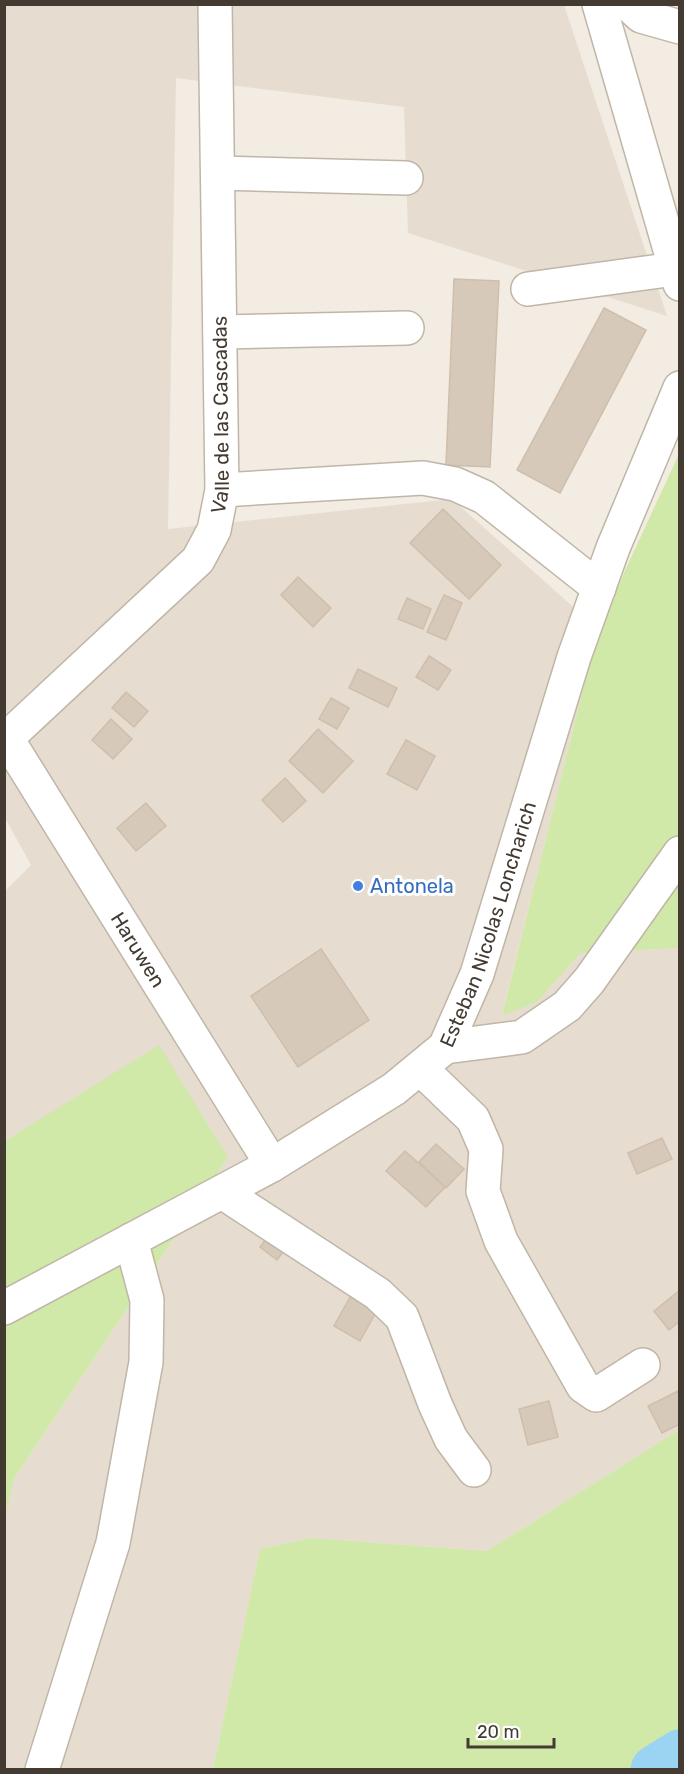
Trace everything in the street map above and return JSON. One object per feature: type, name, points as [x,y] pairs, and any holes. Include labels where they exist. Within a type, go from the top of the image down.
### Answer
[{"type":"street","name":"Valle de las Cascadas","points":[[6,736],[198,560],[214,530],[222,490],[215,4]]},
{"type":"street","points":[[528,289],[677,276],[599,4]]},
{"type":"street","points":[[628,4],[641,16],[680,27]]},
{"type":"street","points":[[218,173],[406,178]]},
{"type":"street","points":[[220,332],[407,328]]},
{"type":"street","name":"Esteban Nicolas Loncharich","points":[[4,1308],[272,1165],[394,1089],[445,1047],[477,974],[574,657],[613,548],[680,387]]},
{"type":"street","points":[[222,490],[423,478],[455,484],[484,497],[599,588]]},
{"type":"street","name":"Haruwen","points":[[6,736],[272,1165]]},
{"type":"street","points":[[445,1047],[522,1036],[567,1006],[589,981],[680,853]]},
{"type":"street","points":[[420,1068],[473,1119],[486,1149],[483,1191],[501,1242],[583,1386],[596,1395],[643,1365]]},
{"type":"street","points":[[222,1192],[378,1294],[402,1317],[435,1404],[451,1438],[474,1470]]},
{"type":"street","points":[[42,1770],[113,1544],[146,1362],[147,1300],[131,1240]]},
{"type":"shaded area","points":[[5,5],[564,5],[667,316],[408,233],[404,107],[176,78],[168,529],[452,499],[598,629],[502,1014],[536,1003],[581,953],[679,948],[679,1430],[487,1551],[311,1538],[260,1549],[213,1769],[5,1769],[4,1516],[14,1479],[228,1157],[159,1046],[5,1141],[5,891],[31,865],[4,816]]},
{"type":"green space","points":[[679,454],[679,948],[581,953],[536,1003],[502,1015],[598,629]]},
{"type":"green space","points":[[159,1045],[228,1157],[14,1479],[5,1516],[5,1141]]},
{"type":"green space","points":[[679,1430],[679,1769],[213,1769],[260,1549],[311,1538],[487,1551]]},
{"type":"building","points":[[454,279],[499,281],[490,467],[446,465]]},
{"type":"building","points":[[604,308],[646,330],[560,493],[517,470]]},
{"type":"building","points":[[443,509],[501,565],[469,599],[410,543]]},
{"type":"building","points":[[298,577],[331,608],[313,627],[281,595]]},
{"type":"building","points":[[444,595],[462,603],[446,640],[427,632]]},
{"type":"building","points":[[407,598],[431,609],[423,629],[398,619]]},
{"type":"building","points":[[429,656],[451,670],[438,690],[416,677]]},
{"type":"building","points":[[358,669],[397,688],[388,707],[349,688]]},
{"type":"building","points":[[126,692],[148,711],[134,727],[112,708]]},
{"type":"building","points":[[331,698],[349,708],[337,729],[319,719]]},
{"type":"building","points":[[111,719],[132,739],[113,759],[92,740]]},
{"type":"building","points":[[318,729],[353,761],[323,793],[289,761]]},
{"type":"building","points":[[406,740],[435,756],[417,790],[387,774]]},
{"type":"building","points":[[285,778],[306,801],[283,822],[262,800]]},
{"type":"building","points":[[146,803],[166,826],[136,851],[117,828]]},
{"type":"building","points":[[321,949],[369,1020],[298,1067],[251,996]]},
{"type":"building","points":[[662,1138],[672,1159],[637,1174],[628,1153]]},
{"type":"building","points":[[436,1144],[464,1169],[446,1188],[419,1162]]},
{"type":"building","points":[[405,1151],[445,1187],[426,1207],[386,1171]]},
{"type":"building","points":[[272,1231],[289,1244],[277,1260],[260,1247]]},
{"type":"building","points":[[354,1290],[380,1305],[360,1341],[334,1326]]},
{"type":"building","points":[[680,1290],[680,1321],[669,1330],[654,1311]]},
{"type":"building","points":[[678,1391],[680,1424],[662,1433],[648,1406]]},
{"type":"building","points":[[549,1401],[558,1437],[528,1445],[519,1409]]},
{"type":"waterway","points":[[656,1770],[680,1755]]},
{"type":"place","name":"Antonela","points":[[358,886]]}]
